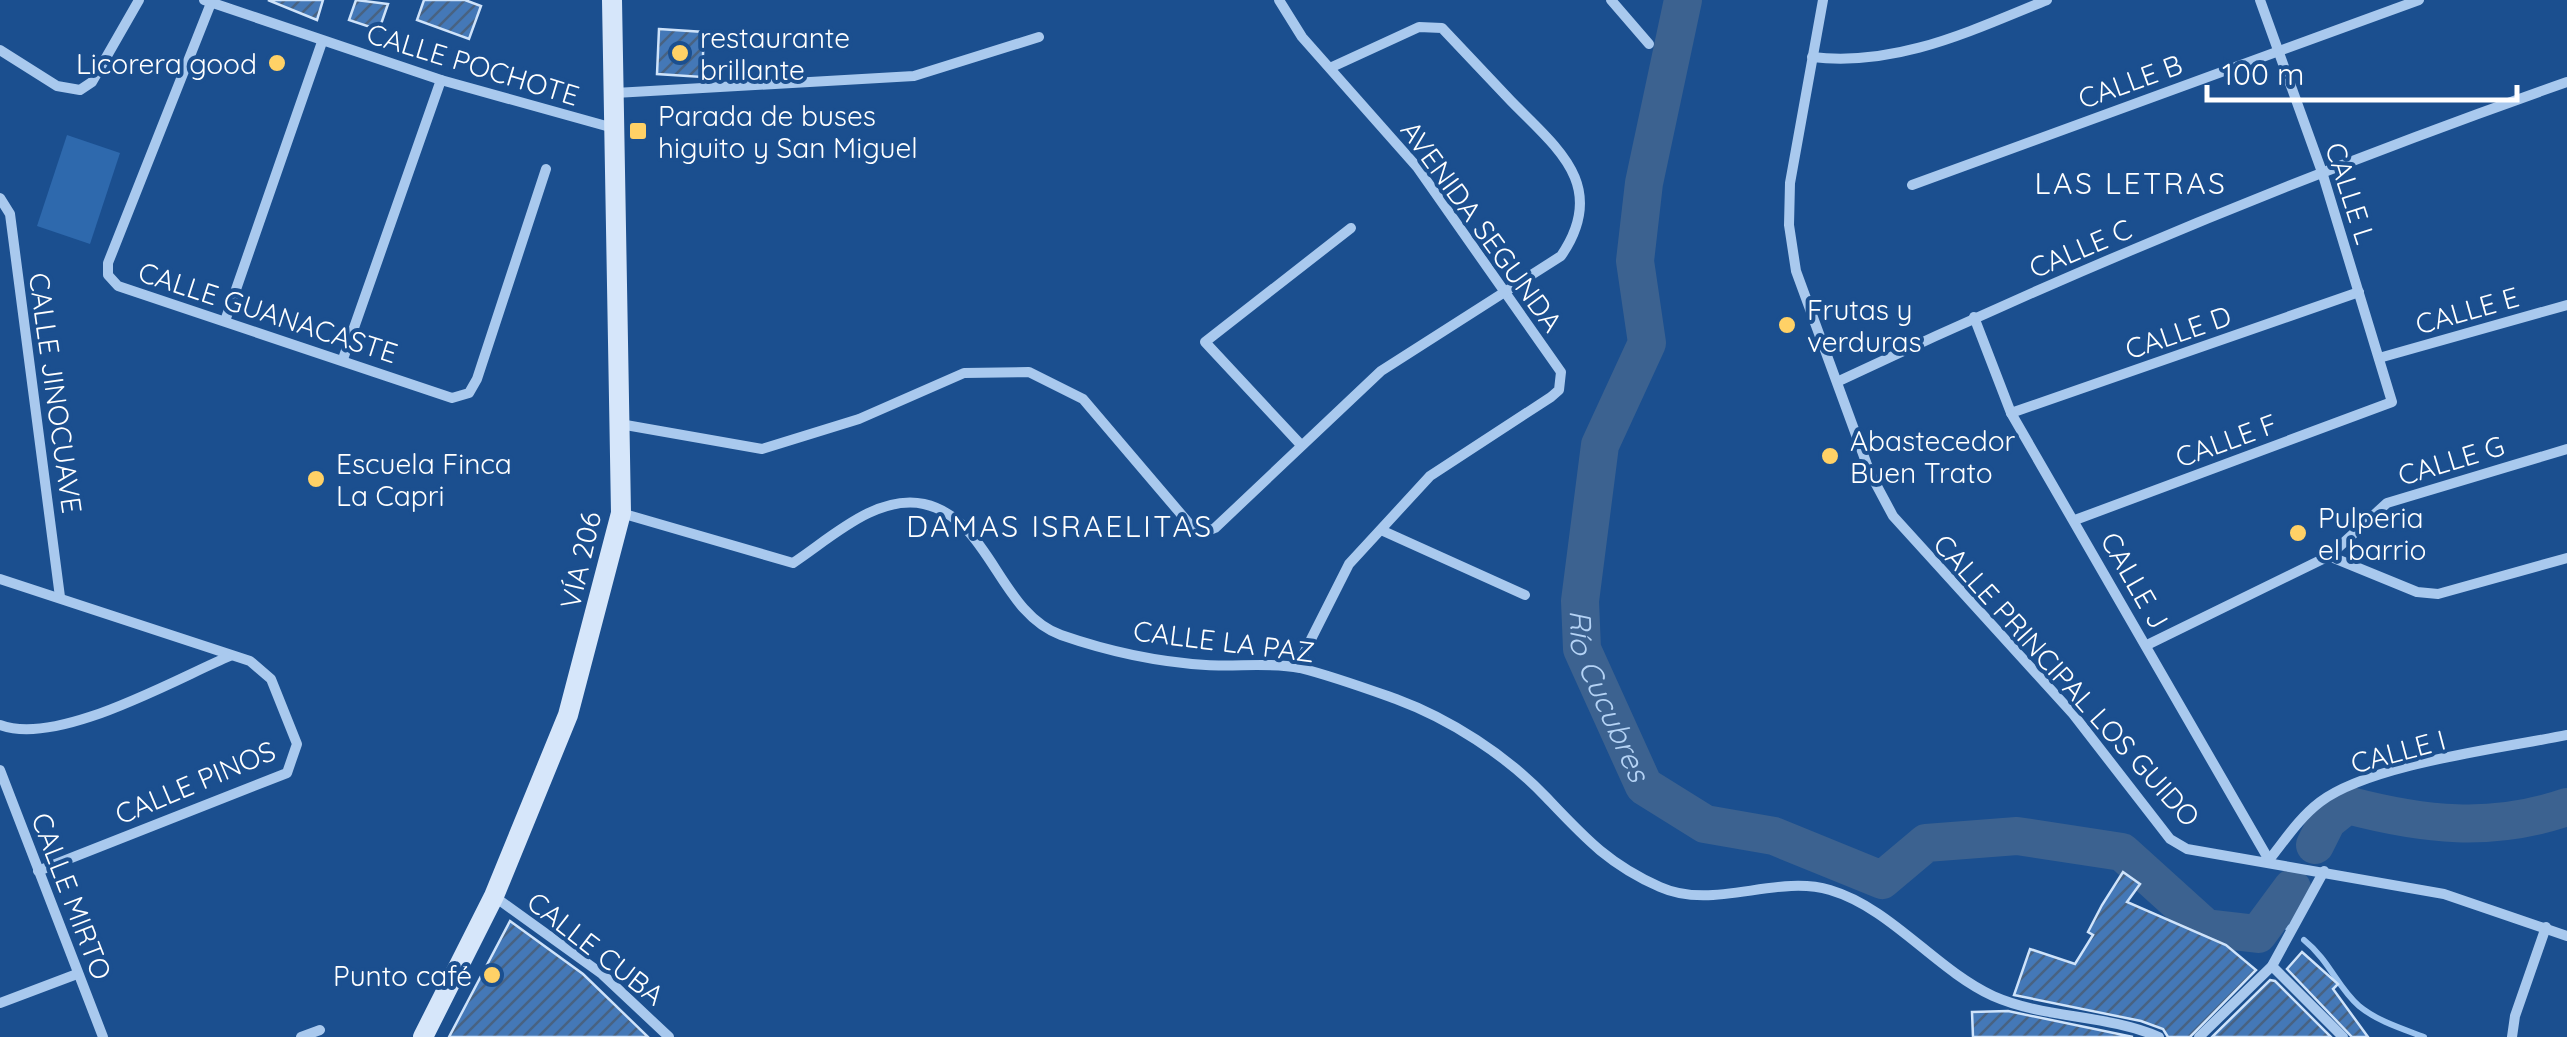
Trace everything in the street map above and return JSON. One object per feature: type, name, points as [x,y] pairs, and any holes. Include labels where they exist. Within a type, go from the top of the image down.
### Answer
[{"type":"main road","name":"VÍA 206","points":[[423,1037],[494,896],[568,715],[621,513],[612,0]]},
{"type":"street","points":[[0,50],[57,86],[80,90],[92,82],[139,0]]},
{"type":"street","name":"AVENIDA SEGUNDA","points":[[1280,0],[1302,37],[1417,167],[1561,372],[1558,390],[1430,476],[1381,530]]},
{"type":"street","points":[[1611,0],[1650,44]]},
{"type":"street","name":"CALLE PRINCIPAL LOS GUIDO","points":[[1823,0],[1790,184],[1789,225],[1796,272],[1870,472],[1893,516],[2073,714],[2170,839],[2187,849],[2269,860],[2444,894],[2567,936]]},
{"type":"street","points":[[1812,58],[1852,62],[1925,49],[2047,0]]},
{"type":"street","name":"CALLE L","points":[[2260,0],[2322,172],[2392,402]]},
{"type":"street","name":"CALLE B","points":[[1912,185],[2420,0]]},
{"type":"street","name":"CALLE POCHOTE","points":[[207,2],[441,80],[617,130]]},
{"type":"street","name":"CALLE GUANACASTE","points":[[207,2],[108,263],[108,275],[118,286],[452,398],[469,393],[546,169]]},
{"type":"street","points":[[618,424],[762,449],[859,419],[964,373],[1030,372],[1083,399],[1192,527],[1202,533],[1215,528],[1381,371],[1561,256],[1574,233],[1579,189],[1564,153],[1442,28],[1432,24],[1332,67]]},
{"type":"street","points":[[616,94],[914,76],[1040,38]]},
{"type":"street","points":[[225,321],[322,42]]},
{"type":"street","points":[[344,359],[441,80]]},
{"type":"street","name":"CALLE C","points":[[1839,381],[1974,317],[2322,172],[2567,82]]},
{"type":"street","name":"CALLE JINOCUAVE","points":[[0,198],[10,214],[60,597]]},
{"type":"street","points":[[1302,445],[1205,342],[1351,228]]},
{"type":"street","name":"CALLE D","points":[[2011,413],[2359,292]]},
{"type":"street","name":"CALLE E","points":[[2379,358],[2567,305]]},
{"type":"street","name":"CALLE J","points":[[1974,317],[2011,413],[2269,860]]},
{"type":"street","name":"CALLE F","points":[[2074,520],[2392,402]]},
{"type":"street","name":"CALLE G","points":[[2147,645],[2330,556],[2387,502],[2567,449]]},
{"type":"street","name":"CALLE LA PAZ","points":[[621,513],[793,563],[886,504],[929,505],[966,529],[1023,610],[1040,626],[1139,656],[1204,665],[1297,668],[1400,700],[1462,730],[1545,796],[1570,827],[1599,852],[1666,890],[1708,894],[1789,884],[1833,890],[1863,905],[1970,984],[2000,998],[2123,1022],[2159,1037]]},
{"type":"street","points":[[1297,668],[1336,584],[1381,530],[1525,595]]},
{"type":"street","points":[[2330,556],[2417,592],[2438,594],[2567,558]]},
{"type":"street","name":"CALLE PINOS","points":[[0,579],[250,660],[271,679],[298,744],[288,773],[38,871]]},
{"type":"street","points":[[0,725],[37,730],[83,718],[231,655]]},
{"type":"street","name":"CALLE I","points":[[2269,860],[2296,824],[2337,792],[2380,776],[2567,734]]},
{"type":"street","name":"CALLE MIRTO","points":[[0,770],[103,1037]]},
{"type":"street","points":[[2199,1037],[2272,966],[2324,871]]},
{"type":"street","name":"CALLE CUBA","points":[[494,896],[602,974],[669,1037]]},
{"type":"street","points":[[2512,1037],[2514,1016],[2546,927]]},
{"type":"street","points":[[2272,966],[2343,1037]]},
{"type":"street","points":[[0,1003],[77,974]]},
{"type":"street","points":[[301,1037],[320,1030]]},
{"type":"shaded area","points":[[67,135],[120,153],[90,244],[37,226]]},
{"type":"building","points":[[268,0],[323,0],[317,20]]},
{"type":"building","points":[[356,0],[388,4],[379,30],[349,20]]},
{"type":"building","points":[[424,0],[465,0],[481,6],[469,39],[417,20]]},
{"type":"building","name":"restaurante brillante","points":[[659,29],[704,32],[702,77],[657,74]]},
{"type":"building","points":[[2123,872],[2140,884],[2127,902],[2226,945],[2256,970],[2190,1037],[2168,1037],[2163,1029],[2141,1021],[2014,995],[2030,949],[2075,964],[2093,935],[2088,932],[2102,905]]},
{"type":"building","points":[[510,921],[583,974],[648,1037],[449,1037]]},
{"type":"building","points":[[2302,952],[2338,984],[2333,989],[2368,1037],[2352,1037],[2287,969]]},
{"type":"building","points":[[2270,980],[2275,981],[2331,1037],[2212,1037]]},
{"type":"building","points":[[2008,1011],[2133,1037],[1973,1037],[1972,1012]]},
{"type":"waterway","name":"Río Cucubres","points":[[1683,0],[1644,183],[1635,261],[1647,343],[1600,445],[1580,601],[1582,649],[1644,786],[1705,824],[1774,836],[1882,880],[1926,843],[2017,836],[2122,852],[2206,928],[2258,934],[2292,888]]},
{"type":"waterway","name":"Río Cucubres","points":[[2315,845],[2327,821],[2347,805],[2457,823],[2511,820],[2567,807]]},
{"type":"waterway","points":[[2271,919],[2287,927]]},
{"type":"waterway","points":[[2304,940],[2359,1006],[2424,1037]]},
{"type":"place","name":"restaurante brillante","points":[[680,53]]},
{"type":"place","name":"Licorera good","points":[[277,63]]},
{"type":"place","name":"Parada de buses higuito y San Miguel","points":[[638,131]]},
{"type":"place","name":"Frutas y verduras","points":[[1787,325]]},
{"type":"place","name":"Abastecedor Buen Trato","points":[[1830,456]]},
{"type":"place","name":"Escuela Finca La Capri","points":[[316,479]]},
{"type":"place","name":"Pulperia el barrio","points":[[2298,533]]},
{"type":"place","name":"Punto café","points":[[492,975]]},
{"type":"district","name":"LAS LETRAS","points":[[2131,183]]},
{"type":"district","name":"DAMAS ISRAELITAS","points":[[1060,526]]}]
